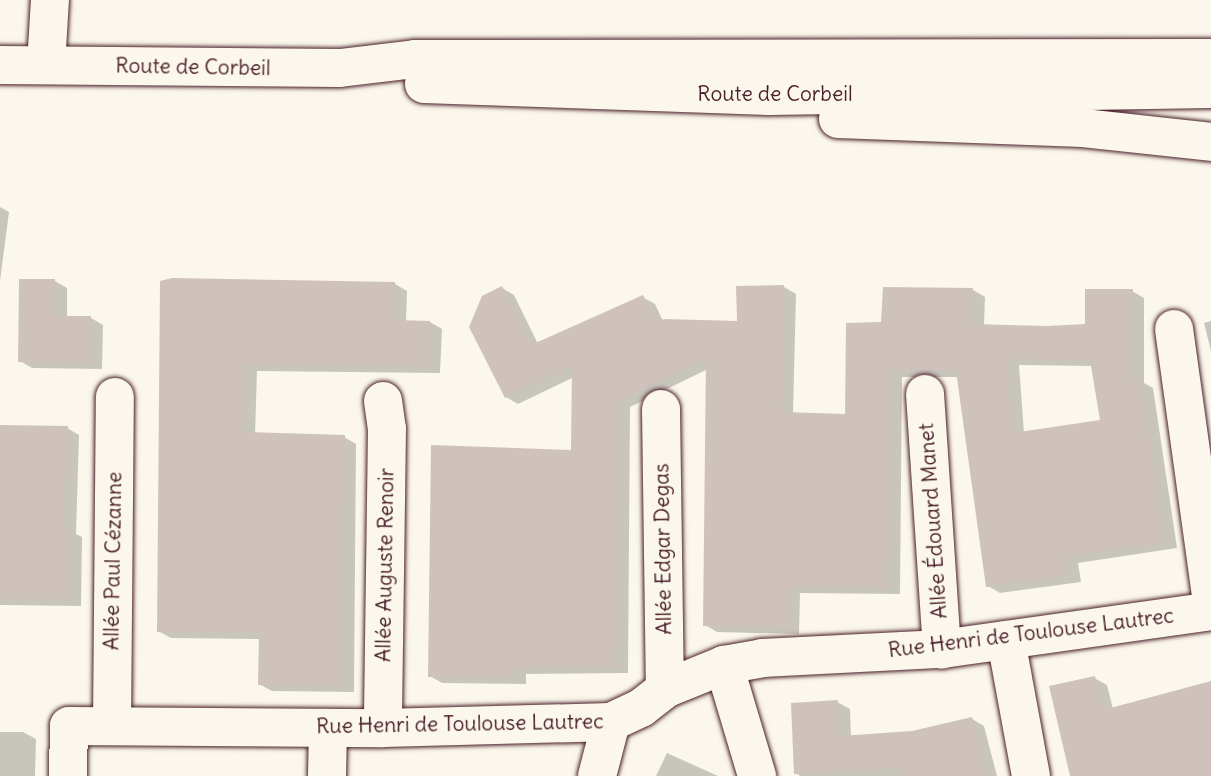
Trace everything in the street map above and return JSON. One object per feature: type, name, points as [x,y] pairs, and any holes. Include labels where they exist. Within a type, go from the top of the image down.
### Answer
[{"type":"street","points":[[46,65],[50,0]]},
{"type":"street","name":"Route de Corbeil","points":[[0,65],[340,68],[415,59],[1211,58]]},
{"type":"street","name":"Route de Corbeil","points":[[340,68],[412,84],[769,96],[1211,89]]},
{"type":"street","points":[[769,96],[801,118],[1083,128],[1211,142]]},
{"type":"street","points":[[1174,329],[1211,597]]},
{"type":"street","name":"Allée Édouard Manet","points":[[925,394],[942,649]]},
{"type":"street","name":"Allée Paul Cézanne","points":[[111,725],[115,397]]},
{"type":"street","name":"Allée Auguste Renoir","points":[[383,401],[387,429],[383,728]]},
{"type":"street","name":"Allée Edgar Degas","points":[[661,409],[665,689]]},
{"type":"street","name":"Rue Henri de Toulouse Lautrec","points":[[68,776],[69,726],[383,728],[611,722],[641,708],[665,689],[724,665],[762,658],[942,649],[1211,611]]},
{"type":"street","points":[[1006,640],[1031,776]]},
{"type":"street","points":[[724,665],[757,776]]},
{"type":"street","points":[[597,776],[611,722]]},
{"type":"street","points":[[327,776],[328,728]]},
{"type":"building","points":[[172,278],[395,282],[394,320],[430,321],[429,367],[246,365],[242,432],[345,435],[342,686],[258,685],[259,633],[157,632],[160,281]]},
{"type":"building","points":[[19,279],[55,279],[55,316],[91,316],[91,363],[18,362]]},
{"type":"building","points":[[784,285],[782,412],[845,414],[846,323],[881,322],[883,287],[973,288],[972,324],[1048,326],[1085,324],[1085,289],[1133,289],[1132,380],[1141,379],[1165,542],[1067,557],[1070,575],[986,587],[956,371],[890,371],[888,588],[788,587],[788,628],[703,626],[706,357],[619,400],[616,667],[514,668],[514,678],[428,677],[431,445],[571,450],[572,366],[505,398],[469,327],[482,296],[502,286],[531,345],[643,295],[657,323],[664,319],[737,321],[736,286]],"holes":[[[1008,359],[1090,360],[1100,420],[1012,433]]]},
{"type":"building","points":[[0,425],[68,426],[64,528],[70,528],[69,599],[0,599]]},
{"type":"building","points":[[1095,676],[1103,710],[1211,681],[1211,776],[1070,776],[1049,686]]},
{"type":"building","points":[[838,700],[840,736],[912,731],[972,717],[987,776],[901,776],[899,768],[794,774],[791,703]]}]
